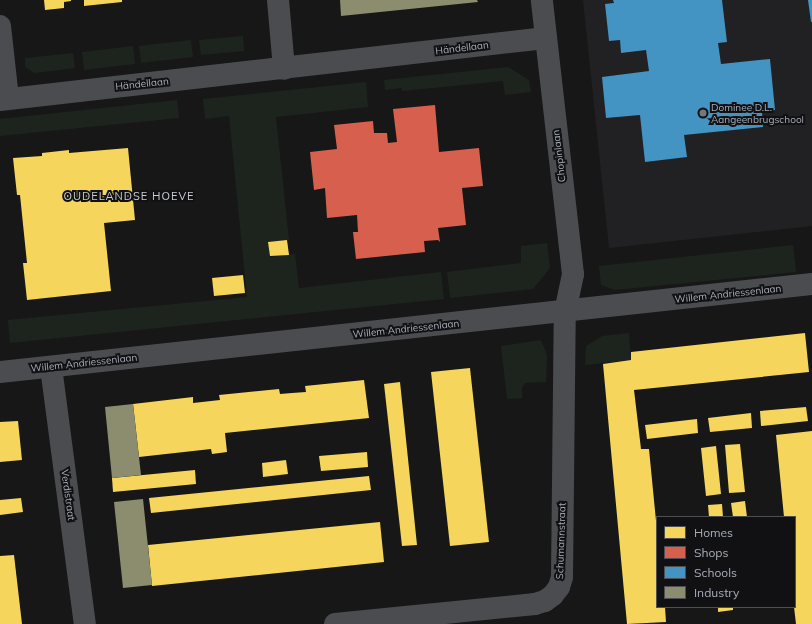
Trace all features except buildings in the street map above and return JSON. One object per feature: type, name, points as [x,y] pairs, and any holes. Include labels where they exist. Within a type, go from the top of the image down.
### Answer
[{"type":"street","points":[[278,0],[284,69]]},
{"type":"street","name":"Chopinlaan","points":[[542,0],[545,38],[573,274],[565,312]]},
{"type":"street","points":[[0,26],[4,99]]},
{"type":"street","name":"Händellaan","points":[[4,99],[284,69],[545,38]]},
{"type":"street","name":"Willem Andriessenlaan","points":[[0,372],[565,312],[812,284]]},
{"type":"street","name":"Schumannstraat","points":[[335,624],[535,604],[544,601],[553,595],[559,587],[562,577],[565,312]]},
{"type":"street","name":"Verdistraat","points":[[51,367],[85,624]]},
{"type":"shaded area","name":"Dominee D.L. Aangeenbrugschool","points":[[583,0],[812,0],[812,226],[609,248]]},
{"type":"shaded area","points":[[243,36],[244,51],[201,55],[199,40]]},
{"type":"shaded area","points":[[191,40],[193,57],[141,63],[139,46]]},
{"type":"shaded area","points":[[133,46],[135,64],[84,70],[82,52]]},
{"type":"shaded area","points":[[73,53],[75,68],[35,73],[25,67],[25,58]]},
{"type":"shaded area","points":[[508,67],[529,80],[531,92],[505,95],[503,81],[402,91],[402,88],[385,90],[384,80]]},
{"type":"shaded area","points":[[366,82],[368,107],[276,117],[289,240],[269,242],[270,257],[295,254],[299,288],[441,272],[444,299],[10,343],[8,320],[247,297],[229,116],[205,119],[203,99]]},
{"type":"shaded area","points":[[177,100],[179,118],[0,136],[0,119]]},
{"type":"shaded area","points":[[547,243],[550,268],[533,289],[450,298],[447,272],[521,263],[521,246]]},
{"type":"shaded area","points":[[793,245],[796,272],[615,290],[601,285],[599,266]]},
{"type":"shaded area","points":[[629,333],[631,360],[585,365],[586,346],[602,336]]},
{"type":"shaded area","points":[[541,340],[547,355],[546,382],[525,383],[522,388],[522,398],[507,399],[501,346]]},
{"type":"place","name":"Dominee D.L. Aangeenbrugschool","points":[[703,113]]},
{"type":"district","name":"OUDELANDSE HOEVE","points":[[129,196]]}]
